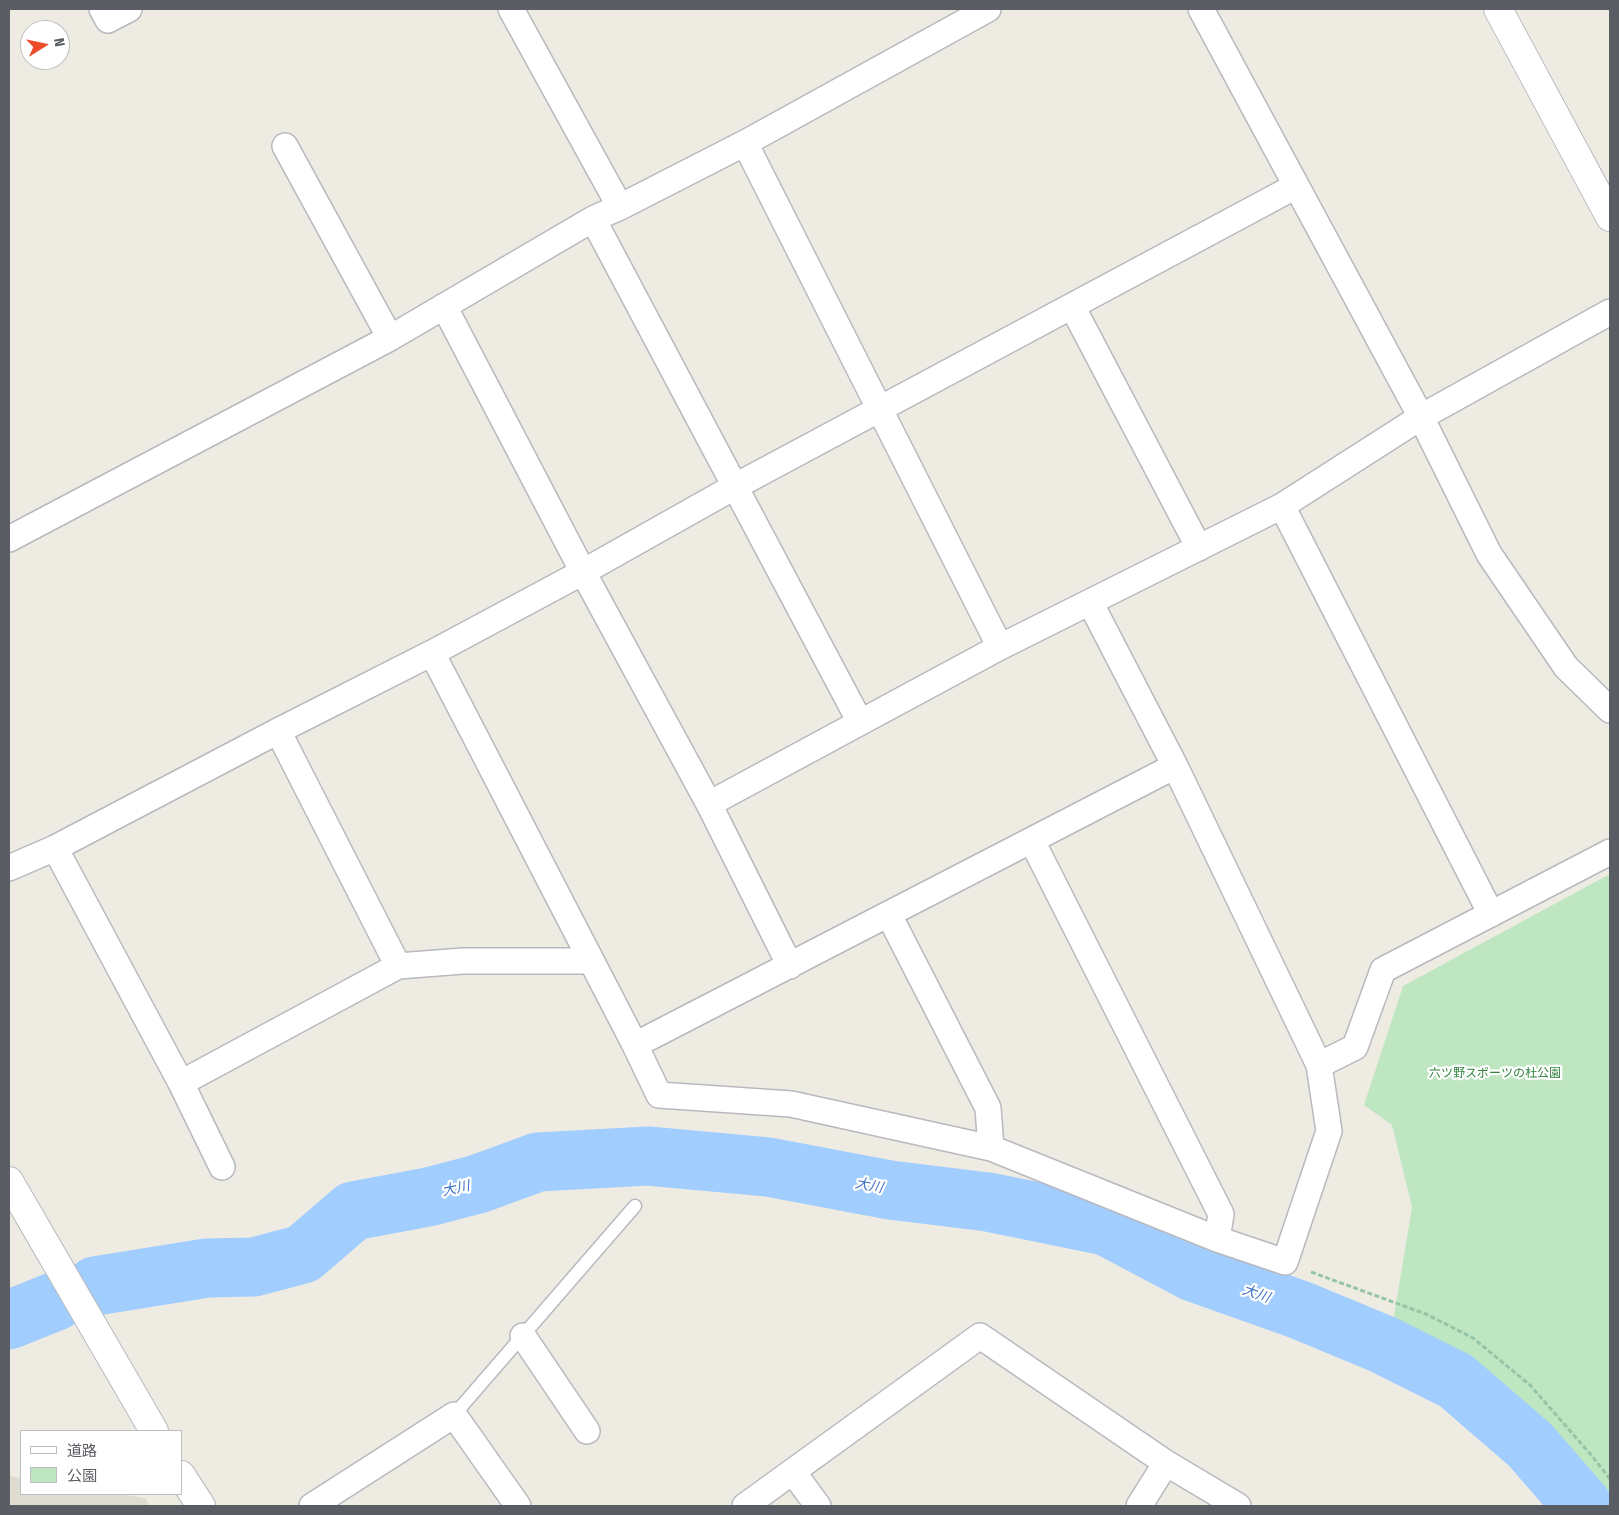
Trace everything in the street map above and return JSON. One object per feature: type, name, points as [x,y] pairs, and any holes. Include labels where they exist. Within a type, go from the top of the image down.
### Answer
[{"type":"street","points":[[102,9],[108,20],[129,9]]},
{"type":"street","points":[[511,9],[620,207]]},
{"type":"street","points":[[9,538],[390,338],[592,219],[620,207],[745,143],[988,9]]},
{"type":"street","points":[[1201,9],[1421,417],[1489,554],[1566,667],[1610,710]]},
{"type":"street","points":[[1498,9],[1610,217]]},
{"type":"street","points":[[745,143],[1000,648]]},
{"type":"street","points":[[285,146],[390,338]]},
{"type":"street","points":[[9,868],[56,848],[278,731],[432,653],[583,572],[734,487],[1296,186]]},
{"type":"street","points":[[592,219],[860,722]]},
{"type":"street","points":[[444,306],[583,572],[710,804],[790,966]]},
{"type":"street","points":[[1072,306],[1199,548]]},
{"type":"street","points":[[710,804],[1000,648],[1091,604],[1282,506],[1421,417],[1610,312]]},
{"type":"street","points":[[1282,506],[1491,914]]},
{"type":"street","points":[[432,653],[635,1046],[658,1095],[791,1104],[991,1148],[1217,1239],[1285,1262],[1329,1131],[1319,1064],[1175,766],[1091,604]]},
{"type":"street","points":[[278,731],[398,966]]},
{"type":"street","points":[[635,1046],[1175,766]]},
{"type":"street","points":[[1032,841],[1221,1214],[1217,1239]]},
{"type":"street","points":[[56,848],[181,1083],[222,1167]]},
{"type":"street","points":[[1319,1064],[1355,1046],[1383,970],[1610,852]]},
{"type":"street","points":[[889,915],[988,1108],[991,1148]]},
{"type":"street","points":[[181,1083],[398,966],[463,961],[591,961]]},
{"type":"street","points":[[9,1181],[153,1430]]},
{"type":"street","points":[[523,1336],[587,1431]]},
{"type":"street","points":[[745,1506],[980,1336],[1166,1463],[1238,1506]]},
{"type":"street","points":[[312,1506],[454,1415],[518,1506]]},
{"type":"street","points":[[1139,1506],[1166,1463]]},
{"type":"street","points":[[793,1472],[818,1506]]},
{"type":"street","points":[[182,1477],[201,1506]]},
{"type":"lane","points":[[454,1415],[635,1206]]},
{"type":"path","points":[[1285,1262],[1426,1314],[1473,1338],[1530,1385],[1610,1479]]},
{"type":"shaded area","points":[[9,1476],[20,1478],[20,1495],[124,1495],[145,1498],[150,1506],[9,1506]]},
{"type":"green space","name":"六ツ野スポーツの杜公園","points":[[1610,874],[1610,1506],[1593,1506],[1533,1440],[1457,1376],[1390,1340],[1412,1207],[1392,1125],[1364,1105],[1403,986]]},
{"type":"waterway","name":"大川","points":[[95,1286],[207,1268],[254,1267],[303,1254],[353,1211],[428,1197],[478,1184],[538,1162],[648,1156],[768,1167],[890,1190],[988,1202],[1106,1226],[1193,1272],[1300,1310],[1382,1344],[1456,1381],[1530,1445],[1583,1506]]},
{"type":"waterway","name":"大川","points":[[9,1320],[56,1301]]}]
